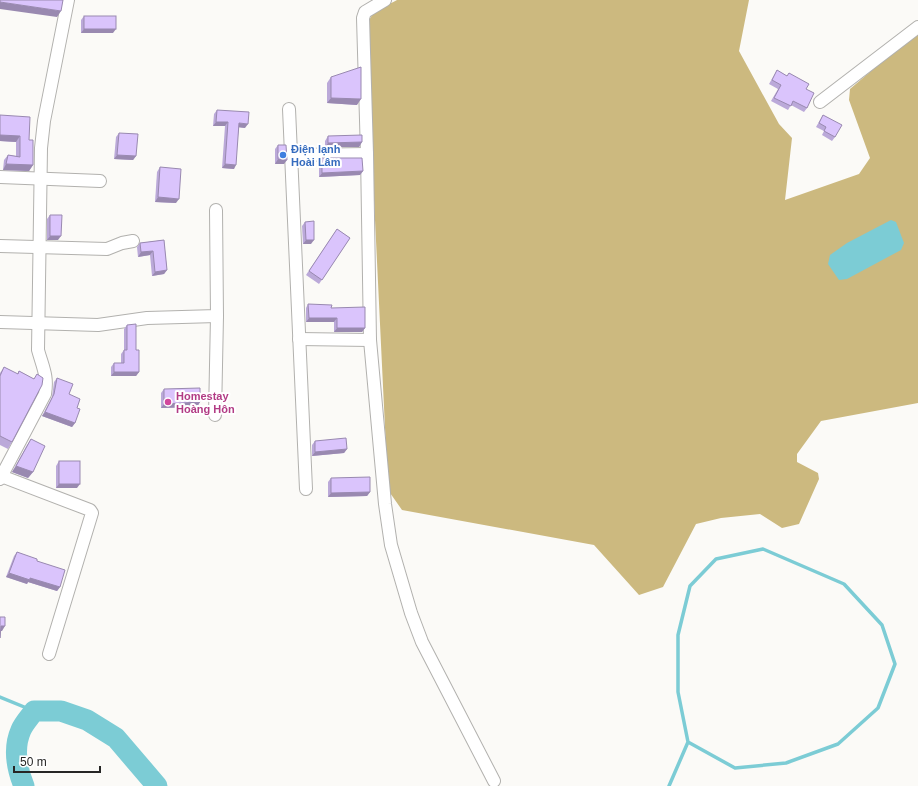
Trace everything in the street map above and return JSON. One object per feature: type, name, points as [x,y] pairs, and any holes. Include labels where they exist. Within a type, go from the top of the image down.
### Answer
[{"type":"street","points":[[49,654],[92,513],[90,510],[1,478],[45,394],[46,378],[38,350],[39,179],[44,121],[68,0]]},
{"type":"street","points":[[385,0],[365,12],[363,18],[368,154],[370,340],[385,504],[391,545],[411,613],[422,642],[494,781]]},
{"type":"street","points":[[820,102],[918,27]]},
{"type":"street","points":[[289,110],[306,489]]},
{"type":"street","points":[[291,155],[368,154]]},
{"type":"street","points":[[0,177],[100,181]]},
{"type":"street","points":[[215,415],[217,316],[216,210]]},
{"type":"street","points":[[0,246],[107,249],[122,242],[133,241]]},
{"type":"street","points":[[0,322],[98,325],[147,318],[217,316]]},
{"type":"street","points":[[299,339],[370,340]]},
{"type":"shaded area","points":[[397,0],[749,0],[739,51],[779,124],[792,138],[785,200],[859,174],[870,158],[849,100],[850,89],[918,31],[918,403],[821,421],[797,454],[797,462],[818,473],[819,479],[799,524],[782,528],[760,514],[721,518],[696,524],[663,587],[639,595],[594,545],[402,510],[388,490],[366,33],[372,15],[379,9]]},
{"type":"water","points":[[891,220],[896,222],[904,243],[901,250],[847,279],[839,280],[828,264],[830,255],[847,243]]},
{"type":"building","points":[[0,0],[63,0],[61,11],[0,2]]},
{"type":"building","points":[[84,16],[116,16],[116,29],[84,29]]},
{"type":"building","points":[[361,67],[361,99],[331,98],[331,77]]},
{"type":"building","points":[[777,70],[787,76],[789,73],[809,84],[806,89],[814,93],[807,108],[793,101],[791,106],[774,98],[781,85],[772,80]]},
{"type":"building","points":[[217,110],[249,112],[248,124],[239,123],[236,165],[225,164],[228,122],[216,122]]},
{"type":"building","points":[[0,115],[30,117],[29,140],[33,140],[33,165],[6,164],[8,155],[20,157],[20,136],[0,135]]},
{"type":"building","points":[[823,115],[842,125],[835,137],[824,131],[826,127],[819,123]]},
{"type":"building","points":[[119,133],[138,134],[136,156],[117,155]]},
{"type":"building","points":[[362,135],[362,142],[328,143],[328,136]]},
{"type":"building","points":[[278,145],[286,145],[287,160],[278,159]]},
{"type":"building","points":[[322,158],[362,158],[363,171],[322,173]]},
{"type":"building","points":[[160,167],[181,169],[179,199],[158,197]]},
{"type":"building","points":[[50,215],[62,215],[61,236],[50,236]]},
{"type":"building","points":[[314,221],[314,240],[306,240],[305,222]]},
{"type":"building","points":[[337,229],[350,238],[322,280],[309,271]]},
{"type":"building","points":[[164,240],[167,270],[155,272],[153,251],[141,252],[140,243]]},
{"type":"building","points":[[308,304],[332,305],[331,308],[365,307],[365,328],[337,328],[337,318],[309,318]]},
{"type":"building","points":[[136,324],[136,350],[139,350],[139,372],[114,372],[114,363],[124,363],[124,350],[127,350],[127,325]]},
{"type":"building","points":[[4,367],[18,374],[19,371],[34,379],[37,374],[43,378],[42,385],[12,442],[0,436],[0,376]]},
{"type":"building","points":[[57,378],[73,384],[69,394],[80,399],[77,408],[80,409],[75,423],[45,412],[54,394]]},
{"type":"building","points":[[200,388],[200,402],[164,404],[164,389]]},
{"type":"building","points":[[346,438],[347,449],[315,452],[315,441]]},
{"type":"building","points":[[31,439],[45,446],[33,472],[16,466]]},
{"type":"building","points":[[59,461],[80,461],[80,484],[59,484]]},
{"type":"building","points":[[370,477],[370,492],[331,493],[331,478]]},
{"type":"building","points":[[17,552],[37,559],[37,561],[65,570],[60,587],[9,573]]},
{"type":"building","points":[[0,617],[5,617],[5,626],[1,626],[0,638]]},
{"type":"waterway","points":[[669,786],[688,742],[678,692],[678,635],[690,586],[716,559],[763,549],[844,584],[882,625],[895,664],[878,708],[838,744],[786,763],[735,768],[688,742]]},
{"type":"waterway","points":[[0,697],[34,711]]},
{"type":"waterway","points":[[24,786],[19,773],[17,744],[22,727],[34,711],[61,711],[87,720],[116,738],[157,786]]},
{"type":"place","name":"Điện lạnh Hoài Lâm","points":[[283,155]]},
{"type":"place","name":"Homestay Hoàng Hôn","points":[[168,402]]}]
